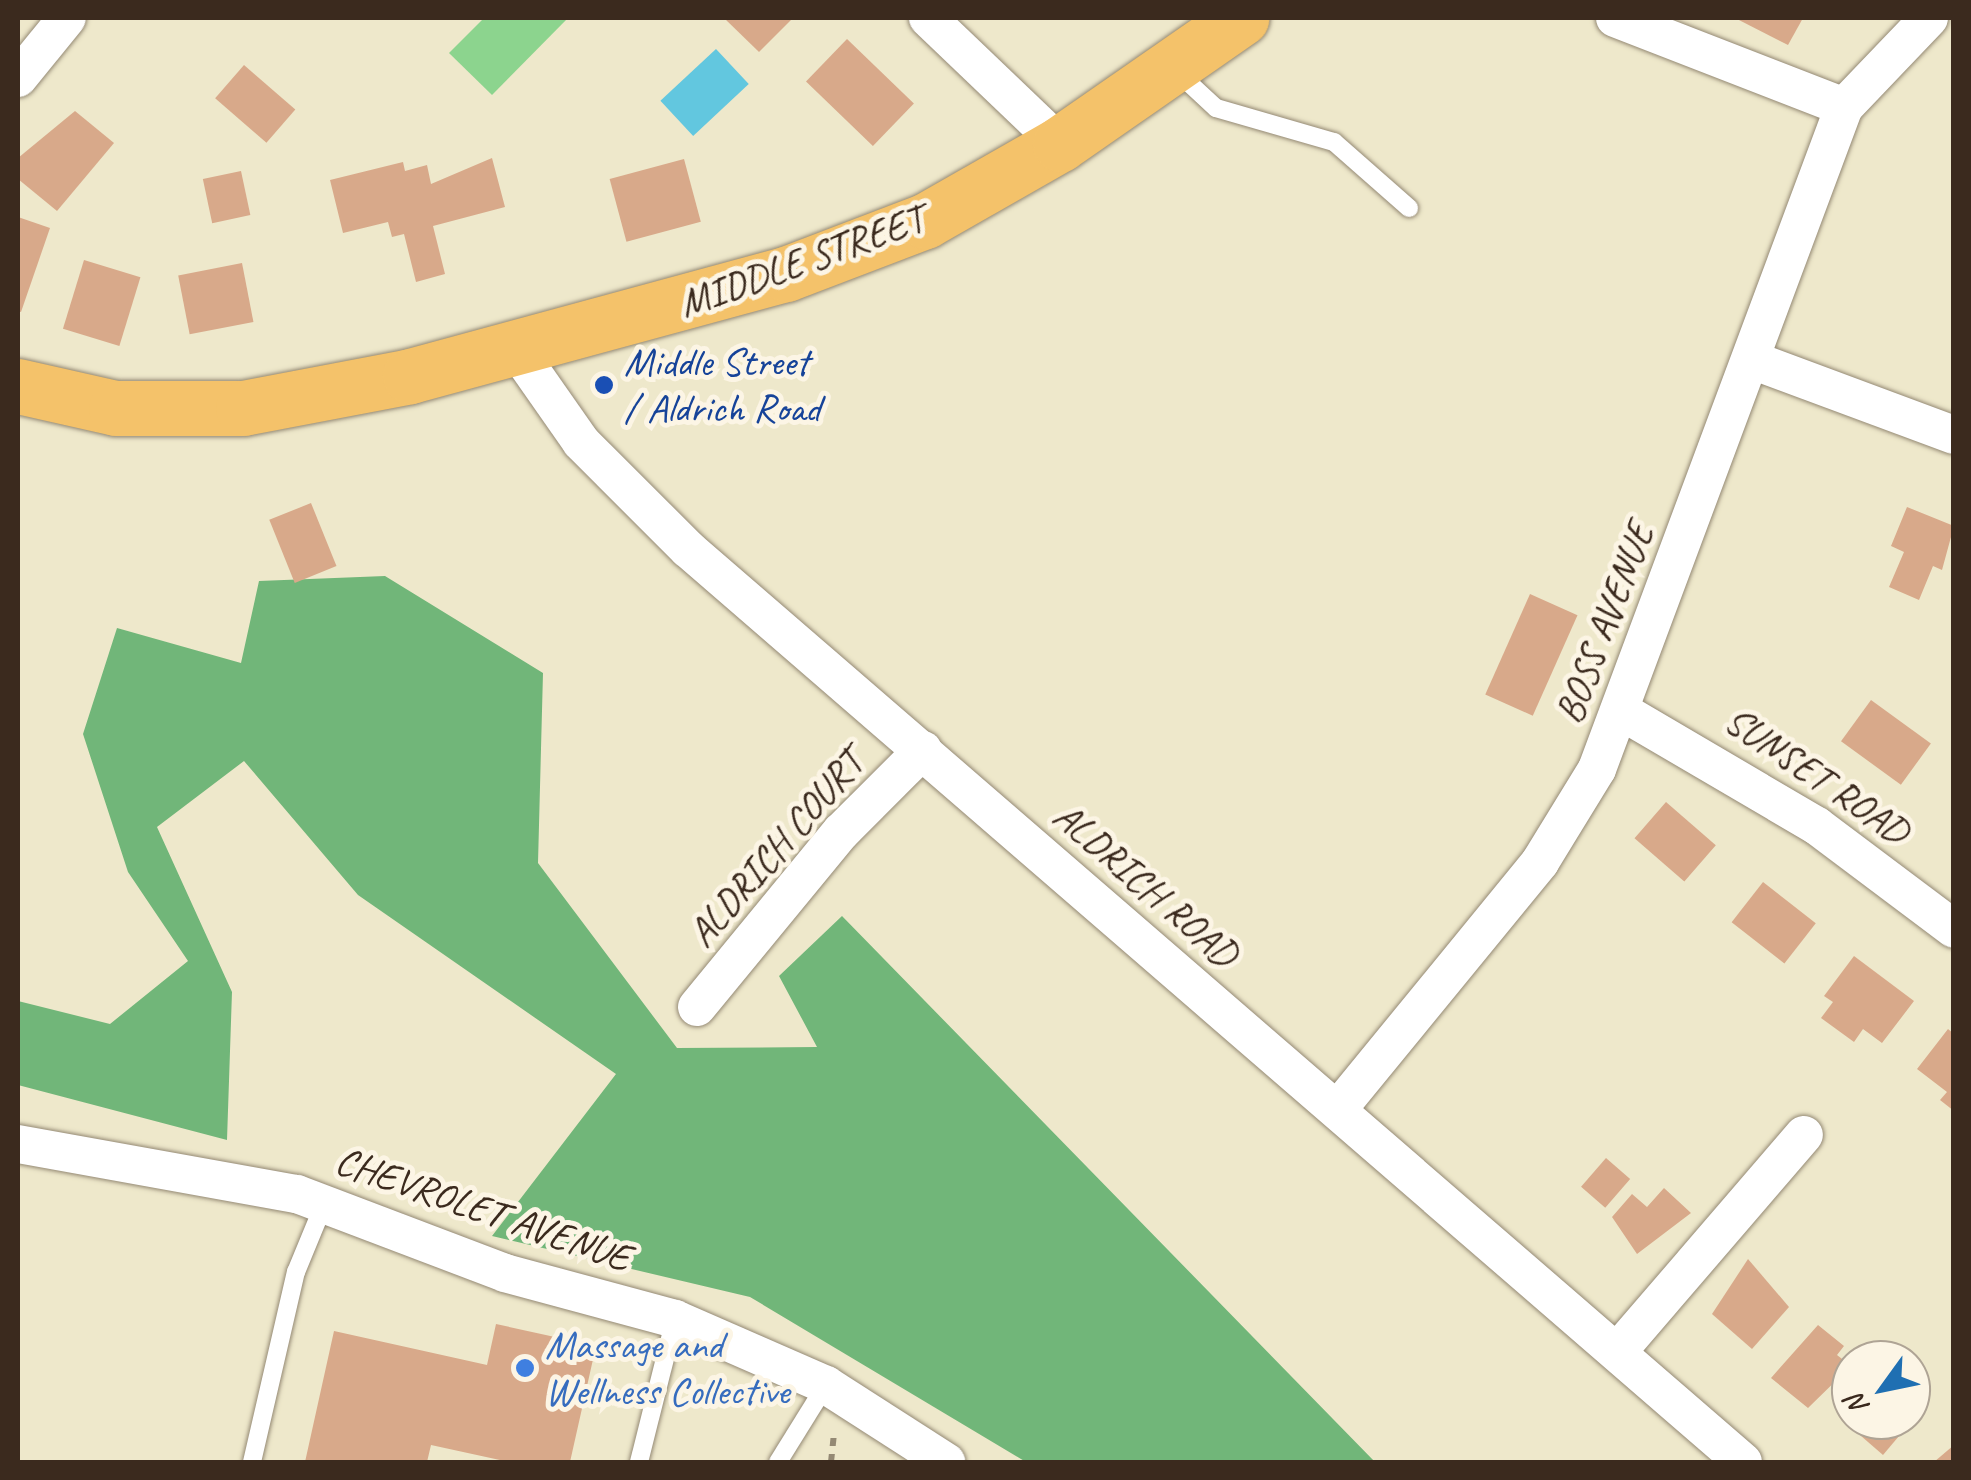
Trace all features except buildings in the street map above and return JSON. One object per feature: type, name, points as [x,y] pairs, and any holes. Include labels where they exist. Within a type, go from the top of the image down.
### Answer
[{"type":"main road","name":"MIDDLE STREET","points":[[18,386],[116,408],[200,412],[287,402],[516,349],[862,247],[1060,144],[1173,69],[1241,18]]},
{"type":"street","points":[[18,78],[68,18]]},
{"type":"street","points":[[928,18],[1060,144]]},
{"type":"street","points":[[1615,18],[1844,107]]},
{"type":"street","name":"BOSS AVENUE","points":[[1338,1110],[1540,862],[1621,710],[1844,107],[1867,72],[1929,18]]},
{"type":"street","name":"ALDRICH ROAD","points":[[516,349],[582,442],[648,512],[1743,1462]]},
{"type":"street","points":[[1752,360],[1954,435]]},
{"type":"street","name":"SUNSET ROAD","points":[[1621,710],[1802,816],[1954,929]]},
{"type":"street","name":"ALDRICH COURT","points":[[698,1007],[841,832],[923,750]]},
{"type":"street","points":[[1618,1351],[1804,1135]]},
{"type":"street","name":"CHEVROLET AVENUE","points":[[18,1144],[324,1204],[505,1273],[676,1318],[826,1386],[946,1462]]},
{"type":"lane","points":[[1173,69],[1216,108],[1334,142],[1409,208]]},
{"type":"lane","points":[[252,1462],[296,1272],[324,1204]]},
{"type":"lane","points":[[639,1462],[676,1318]]},
{"type":"lane","points":[[778,1462],[826,1386]]},
{"type":"path","points":[[831,1462],[834,1433]]},
{"type":"green space","points":[[484,18],[568,18],[492,95],[449,53]]},
{"type":"green space","points":[[385,576],[543,673],[538,863],[677,1048],[817,1047],[779,976],[842,916],[1375,1462],[1026,1462],[750,1297],[492,1236],[616,1074],[358,895],[244,761],[157,827],[232,992],[227,1140],[18,1085],[18,1001],[110,1024],[188,961],[128,872],[83,734],[117,628],[241,663],[259,581]]},
{"type":"water","points":[[716,49],[749,84],[693,136],[660,101]]},
{"type":"place","name":"Middle Street / Aldrich Road","points":[[604,385]]},
{"type":"place","name":"Massage and Wellness Collective","points":[[525,1368]]}]
